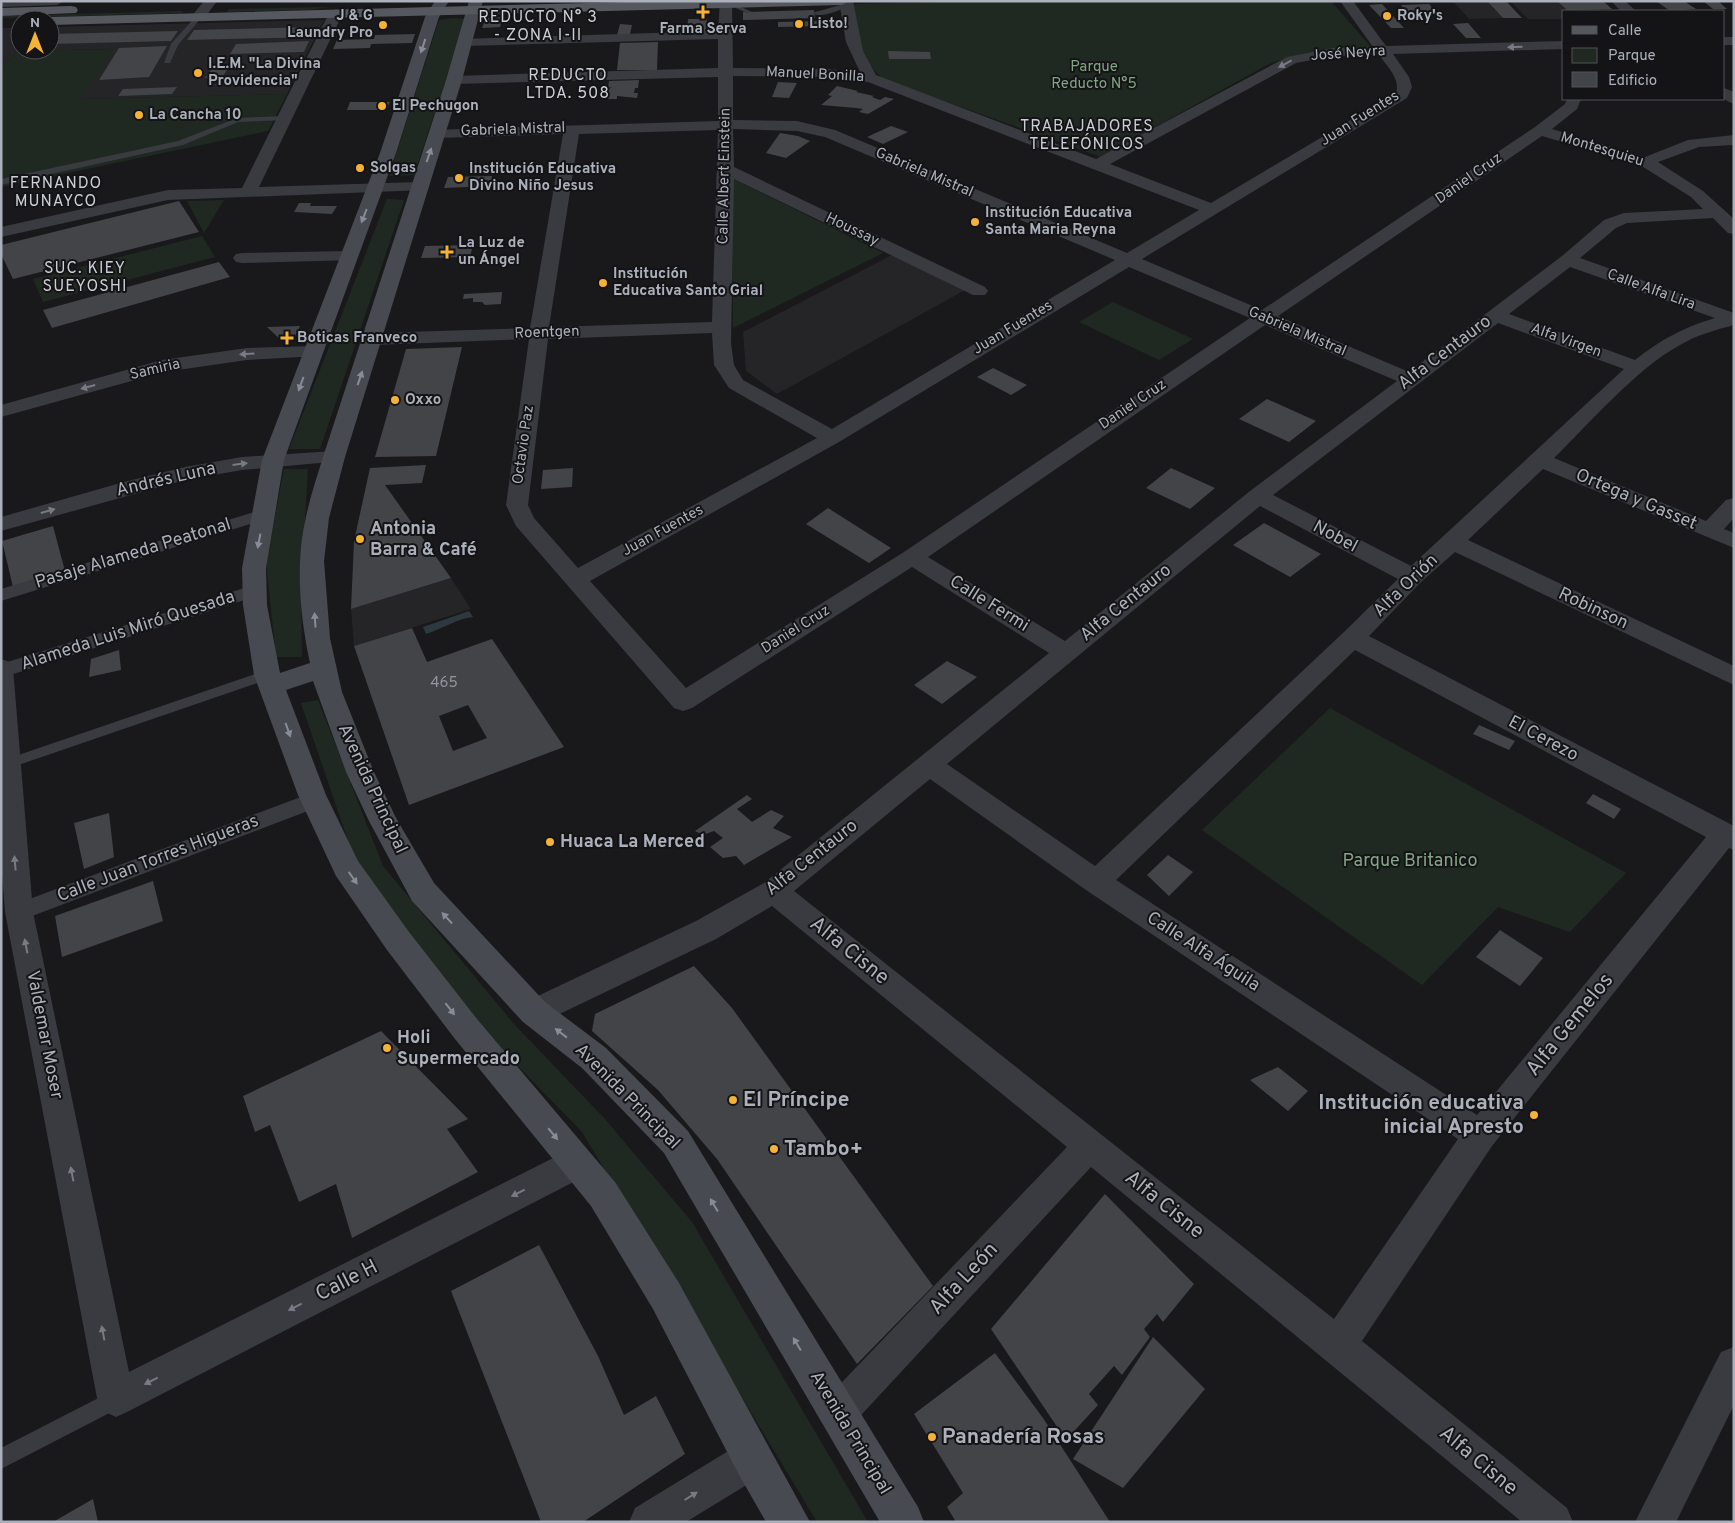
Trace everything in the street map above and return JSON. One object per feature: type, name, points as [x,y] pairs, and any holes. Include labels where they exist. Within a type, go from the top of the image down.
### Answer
[{"type":"main road","points":[[1,12],[209,4],[417,1]]},
{"type":"main road","points":[[60,21],[336,13],[476,5],[845,2]]},
{"type":"main road","name":"Avenida Principal","points":[[476,5],[373,340],[334,457],[317,518],[312,561],[317,638],[329,692],[360,772],[383,821],[422,892],[534,1012],[594,1058],[676,1142],[903,1522]]},
{"type":"main road","points":[[438,6],[374,188],[273,460],[254,568],[254,591],[269,680],[314,800],[346,868],[398,941],[466,1029],[603,1194],[666,1296],[752,1458],[789,1522]]},
{"type":"main road","points":[[269,680],[324,668]]},
{"type":"street","points":[[1,3],[57,1]]},
{"type":"street","name":"Juan Fuentes","points":[[576,579],[832,438],[1402,95],[1405,83],[1384,51],[1346,1]]},
{"type":"street","points":[[1617,1],[1628,10]]},
{"type":"street","points":[[845,2],[854,49],[862,67],[871,78]]},
{"type":"street","points":[[198,17],[209,4]]},
{"type":"street","name":"Calle Albert Einstein","points":[[728,4],[726,35],[726,169],[721,327],[722,362],[732,380],[756,396],[832,438]]},
{"type":"street","points":[[249,191],[336,13]]},
{"type":"street","points":[[465,42],[726,35]]},
{"type":"street","name":"José Neyra","points":[[1098,164],[1292,60],[1333,52],[1542,46],[1562,52]]},
{"type":"street","name":"Manuel Bonilla","points":[[454,80],[727,72],[827,73],[871,78],[1212,209]]},
{"type":"street","name":"Daniel Cruz","points":[[683,702],[912,557],[1540,130],[1572,106],[1574,100]]},
{"type":"street","name":"Gabriela Mistral","points":[[437,133],[779,124],[830,133],[1409,379]]},
{"type":"street","name":"Octavio Paz","points":[[572,129],[539,333],[517,505],[524,521],[683,702]]},
{"type":"street","name":"Montesquieu","points":[[1540,130],[1646,162],[1697,194],[1726,221]]},
{"type":"street","points":[[1646,162],[1674,148],[1692,142],[1734,140]]},
{"type":"street","name":"Houssay","points":[[726,169],[979,292]]},
{"type":"street","points":[[1,232],[168,195],[258,172]]},
{"type":"street","points":[[168,195],[419,187]]},
{"type":"street","name":"Alfa Centauro","points":[[534,1012],[706,930],[774,891],[1258,496],[1409,379],[1568,260],[1598,234],[1624,218],[1726,221]]},
{"type":"street","points":[[242,258],[348,256]]},
{"type":"street","name":"Calle Alfa Lira","points":[[1568,260],[1734,319]]},
{"type":"street","name":"Alfa Virgen","points":[[1494,316],[1637,367]]},
{"type":"street","name":"Alfa Orión","points":[[1096,882],[1353,638],[1413,577],[1453,542],[1538,459],[1637,367],[1672,341],[1698,329],[1734,319]]},
{"type":"street","name":"Roentgen","points":[[373,340],[721,327]]},
{"type":"street","name":"Samiria","points":[[1,411],[162,366],[247,354],[313,352]]},
{"type":"street","name":"Andrés Luna","points":[[1,524],[147,482],[212,468],[273,460],[334,457]]},
{"type":"street","name":"Ortega y Gasset","points":[[1538,459],[1734,541]]},
{"type":"street","name":"Nobel","points":[[1258,496],[1413,577]]},
{"type":"street","points":[[1710,530],[1734,505]]},
{"type":"street","name":"Pasaje Alameda Peatonal","points":[[1,595],[264,514]]},
{"type":"street","name":"Robinson","points":[[1453,542],[1734,676]]},
{"type":"street","name":"Calle Fermi","points":[[912,557],[1066,652]]},
{"type":"street","name":"Alameda Luis Miró Quesada","points":[[1,670],[254,591]]},
{"type":"street","name":"El Cerezo","points":[[1353,638],[1729,837]]},
{"type":"street","name":"Valdemar Moser","points":[[1,670],[10,915],[116,1398]]},
{"type":"street","name":"Calle Alfa Águila","points":[[928,764],[1096,882],[1480,1136]]},
{"type":"street","name":"Calle Juan Torres Higueras","points":[[10,915],[314,800]]},
{"type":"street","name":"Alfa Gemelos","points":[[1338,1345],[1480,1136],[1729,837]]},
{"type":"street","name":"Alfa Cisne","points":[[774,891],[1338,1345],[1552,1522]]},
{"type":"street","name":"Alfa León","points":[[838,1413],[1090,1145]]},
{"type":"street","name":"Calle H","points":[[116,1398],[577,1163]]},
{"type":"street","points":[[1655,1522],[1734,1365]]},
{"type":"street","points":[[649,1522],[752,1458]]},
{"type":"lane","points":[[815,13],[825,12],[845,2]]},
{"type":"lane","points":[[728,4],[749,12]]},
{"type":"lane","points":[[167,61],[175,44],[198,17]]},
{"type":"lane","points":[[1,182],[180,143],[237,120],[285,118]]},
{"type":"lane","points":[[4,766],[269,680]]},
{"type":"lane","points":[[1,1459],[116,1398]]},
{"type":"shaded area","points":[[1453,1],[1487,1],[1503,18],[1469,19]]},
{"type":"shaded area","points":[[1510,1],[1557,1],[1567,10],[1562,10],[1562,19],[1528,19]]},
{"type":"shaded area","name":"I.E.M. \"La Divina Providencia\"","points":[[324,20],[287,94],[80,99],[115,49],[60,50],[60,27]]},
{"type":"shaded area","name":"I.E.M. \"La Divina Providencia\"","points":[[1,28],[10,28],[10,59],[1,68]]},
{"type":"shaded area","points":[[894,254],[967,289],[777,394],[746,371],[743,332]]},
{"type":"shaded area","points":[[451,578],[471,609],[354,646],[351,609]]},
{"type":"shaded area","points":[[469,611],[473,617],[426,634],[423,627]]},
{"type":"green space","name":"Parque Reducto N°5","points":[[983,1],[1331,1],[1371,47],[1306,53],[1267,65],[1101,157],[883,79],[862,53],[856,36],[850,4]]},
{"type":"green space","points":[[331,7],[309,10],[227,12],[229,9]]},
{"type":"green space","points":[[183,11],[182,13],[60,16],[60,14]]},
{"type":"green space","points":[[1,16],[10,16],[10,18],[1,18]]},
{"type":"green space","points":[[466,19],[414,175],[389,176],[439,20]]},
{"type":"green space","name":"La Cancha 10","points":[[116,49],[81,99],[287,94],[268,131],[1,187],[1,68],[10,59],[60,60],[60,50]]},
{"type":"green space","points":[[732,178],[883,253],[733,328]]},
{"type":"green space","points":[[387,199],[404,200],[320,449],[289,449]]},
{"type":"green space","points":[[224,200],[204,233],[187,201]]},
{"type":"green space","points":[[202,236],[215,257],[43,302],[33,279]]},
{"type":"green space","points":[[1113,302],[1193,339],[1159,360],[1079,322]]},
{"type":"green space","points":[[284,469],[308,469],[301,586],[302,657],[276,657],[266,562]]},
{"type":"green space","points":[[318,700],[383,866],[514,1024],[605,1119],[692,1222],[868,1522],[817,1522],[582,1132],[480,1027],[356,864],[301,703]]},
{"type":"green space","name":"Parque Britanico","points":[[1330,708],[1626,873],[1570,932],[1498,907],[1422,985],[1202,830]]},
{"type":"building","points":[[1487,1],[1506,1],[1522,18],[1503,18]]},
{"type":"building","points":[[1557,1],[1603,1],[1612,9],[1567,10]]},
{"type":"building","points":[[1656,1],[1684,1],[1696,9],[1683,10],[1669,10]]},
{"type":"building","points":[[1703,1],[1718,1],[1727,9],[1713,9]]},
{"type":"building","name":"Roky's","points":[[1382,4],[1404,28],[1391,28],[1369,5]]},
{"type":"building","points":[[1429,4],[1436,12],[1407,13],[1401,5]]},
{"type":"building","points":[[814,10],[815,18],[743,20],[743,12]]},
{"type":"building","points":[[503,17],[500,27],[482,28],[486,18]]},
{"type":"building","points":[[688,19],[707,19],[706,33],[687,34]]},
{"type":"building","name":"Listo!","points":[[820,21],[821,26],[778,27],[778,22]]},
{"type":"building","points":[[1468,23],[1481,38],[1466,38],[1453,24]]},
{"type":"building","points":[[620,24],[632,25],[630,34],[617,35]]},
{"type":"building","points":[[316,27],[311,37],[187,40],[194,30]]},
{"type":"building","points":[[178,31],[171,41],[60,44],[60,34]]},
{"type":"building","points":[[415,34],[412,43],[371,44],[370,48],[333,49],[337,40],[374,39],[375,35]]},
{"type":"building","points":[[309,41],[304,52],[230,54],[236,44]]},
{"type":"building","points":[[658,42],[657,70],[617,70],[620,43]]},
{"type":"building","points":[[167,46],[149,77],[99,80],[119,48]]},
{"type":"building","points":[[888,51],[930,52],[931,59],[889,59]]},
{"type":"building","points":[[230,65],[222,78],[205,78],[214,66]]},
{"type":"building","points":[[639,80],[638,88],[635,88],[634,93],[638,93],[637,98],[617,96],[617,99],[606,99],[608,90],[612,87],[608,88],[609,81]]},
{"type":"building","points":[[778,82],[797,83],[789,98],[772,97]]},
{"type":"building","points":[[837,86],[874,96],[872,97],[880,100],[885,97],[894,99],[868,114],[859,112],[863,109],[821,105],[832,96],[828,95]]},
{"type":"building","points":[[177,87],[172,94],[118,96],[123,89]]},
{"type":"building","points":[[350,102],[390,102],[386,110],[347,110]]},
{"type":"building","points":[[891,126],[908,132],[883,144],[867,137]]},
{"type":"building","points":[[780,133],[798,136],[810,141],[786,158],[766,153]]},
{"type":"building","points":[[492,176],[490,186],[444,188],[448,177]]},
{"type":"building","points":[[179,201],[199,232],[13,279],[1,254],[1,245]]},
{"type":"building","points":[[299,203],[311,203],[310,206],[337,206],[332,214],[294,212]]},
{"type":"building","name":"La Luz de un Ángel","points":[[473,245],[470,257],[421,258],[425,246]]},
{"type":"building","points":[[219,262],[230,277],[52,328],[43,310]]},
{"type":"building","points":[[502,292],[501,304],[485,305],[482,302],[473,302],[473,298],[463,299],[464,294]]},
{"type":"building","points":[[300,326],[293,341],[282,341],[267,327]]},
{"type":"building","points":[[462,347],[436,456],[375,457],[406,349]]},
{"type":"building","points":[[993,368],[1027,385],[1011,395],[977,377]]},
{"type":"building","points":[[1267,399],[1316,421],[1289,442],[1239,419]]},
{"type":"building","points":[[426,465],[422,483],[385,485],[451,578],[351,609],[354,541],[370,468]]},
{"type":"building","points":[[573,468],[572,487],[541,489],[543,470]]},
{"type":"building","points":[[1171,468],[1215,488],[1190,509],[1146,488]]},
{"type":"building","points":[[828,508],[891,548],[869,563],[806,524]]},
{"type":"building","points":[[1264,523],[1321,554],[1290,577],[1233,545]]},
{"type":"building","points":[[53,526],[65,571],[13,587],[2,541]]},
{"type":"building","points":[[412,628],[427,662],[492,639],[564,747],[409,805],[354,646]],"holes":[[[468,705],[487,738],[453,751],[439,716]]]},
{"type":"building","points":[[119,650],[121,670],[89,677],[91,659]]},
{"type":"building","points":[[947,661],[977,677],[942,704],[914,685]]},
{"type":"building","points":[[1479,725],[1515,741],[1509,750],[1473,734]]},
{"type":"building","points":[[1593,794],[1621,809],[1614,819],[1586,803]]},
{"type":"building","points":[[747,795],[752,799],[737,809],[752,822],[771,810],[784,816],[773,828],[792,837],[744,865],[736,856],[723,858],[710,847],[723,838],[714,831],[703,835],[695,831]]},
{"type":"building","points":[[109,813],[114,857],[84,869],[74,823]]},
{"type":"building","points":[[1168,855],[1193,872],[1169,896],[1147,875]]},
{"type":"building","points":[[153,881],[163,921],[62,957],[55,916]]},
{"type":"building","points":[[1500,930],[1543,958],[1520,986],[1476,957]]},
{"type":"building","points":[[694,966],[732,1008],[933,1286],[857,1364],[717,1159],[658,1090],[592,1031],[595,1014]]},
{"type":"building","points":[[381,1031],[468,1119],[447,1129],[478,1172],[352,1238],[336,1184],[299,1202],[270,1125],[255,1132],[243,1096]]},
{"type":"building","points":[[1278,1067],[1308,1091],[1288,1111],[1250,1080]]},
{"type":"building","points":[[1105,1194],[1194,1284],[1163,1322],[1157,1314],[1144,1329],[1150,1337],[1122,1375],[1114,1366],[1089,1394],[1098,1405],[1066,1440],[991,1329]]},
{"type":"building","points":[[539,1245],[598,1356],[624,1415],[656,1396],[685,1454],[583,1522],[541,1522],[451,1291]]},
{"type":"building","points":[[1153,1337],[1205,1389],[1123,1488],[1073,1459]]},
{"type":"building","points":[[995,1353],[1043,1418],[1110,1522],[956,1522],[947,1507],[963,1493],[914,1414]]},
{"type":"building","points":[[93,1499],[98,1522],[53,1522]]},
{"type":"place","name":"Farma Serva","points":[[703,12]]},
{"type":"place","name":"Roky's","points":[[1387,16]]},
{"type":"place","name":"Listo!","points":[[799,24]]},
{"type":"place","name":"J & G Laundry Pro","points":[[383,25]]},
{"type":"place","name":"I.E.M. \"La Divina Providencia\"","points":[[198,73]]},
{"type":"place","name":"El Pechugon","points":[[382,106]]},
{"type":"place","name":"La Cancha 10","points":[[139,115]]},
{"type":"place","name":"Solgas","points":[[360,168]]},
{"type":"place","name":"Institución Educativa Divino Niño Jesus","points":[[459,178]]},
{"type":"place","name":"Institución Educativa Santa Maria Reyna","points":[[975,222]]},
{"type":"place","name":"La Luz de un Ángel","points":[[447,252]]},
{"type":"place","name":"Institución Educativa Santo Grial","points":[[603,283]]},
{"type":"place","name":"Boticas Franveco","points":[[287,338]]},
{"type":"place","name":"Oxxo","points":[[395,400]]},
{"type":"place","name":"Antonia Barra & Café","points":[[360,539]]},
{"type":"place","name":"Huaca La Merced","points":[[550,842]]},
{"type":"place","name":"Holi Supermercado","points":[[387,1048]]},
{"type":"place","name":"El Príncipe","points":[[733,1100]]},
{"type":"place","name":"Institución educativa inicial Apresto","points":[[1534,1115]]},
{"type":"place","name":"Tambo+","points":[[774,1149]]},
{"type":"place","name":"Panadería Rosas","points":[[932,1437]]},
{"type":"district","name":"REDUCTO N° 3 - ZONA I-II","points":[[538,27]]},
{"type":"district","name":"REDUCTO LTDA. 508","points":[[568,85]]},
{"type":"district","name":"TRABAJADORES TELEFÓNICOS","points":[[1087,136]]},
{"type":"district","name":"FERNANDO MUNAYCO","points":[[56,193]]},
{"type":"district","name":"SUC. KIEY SUEYOSHI","points":[[85,278]]}]
